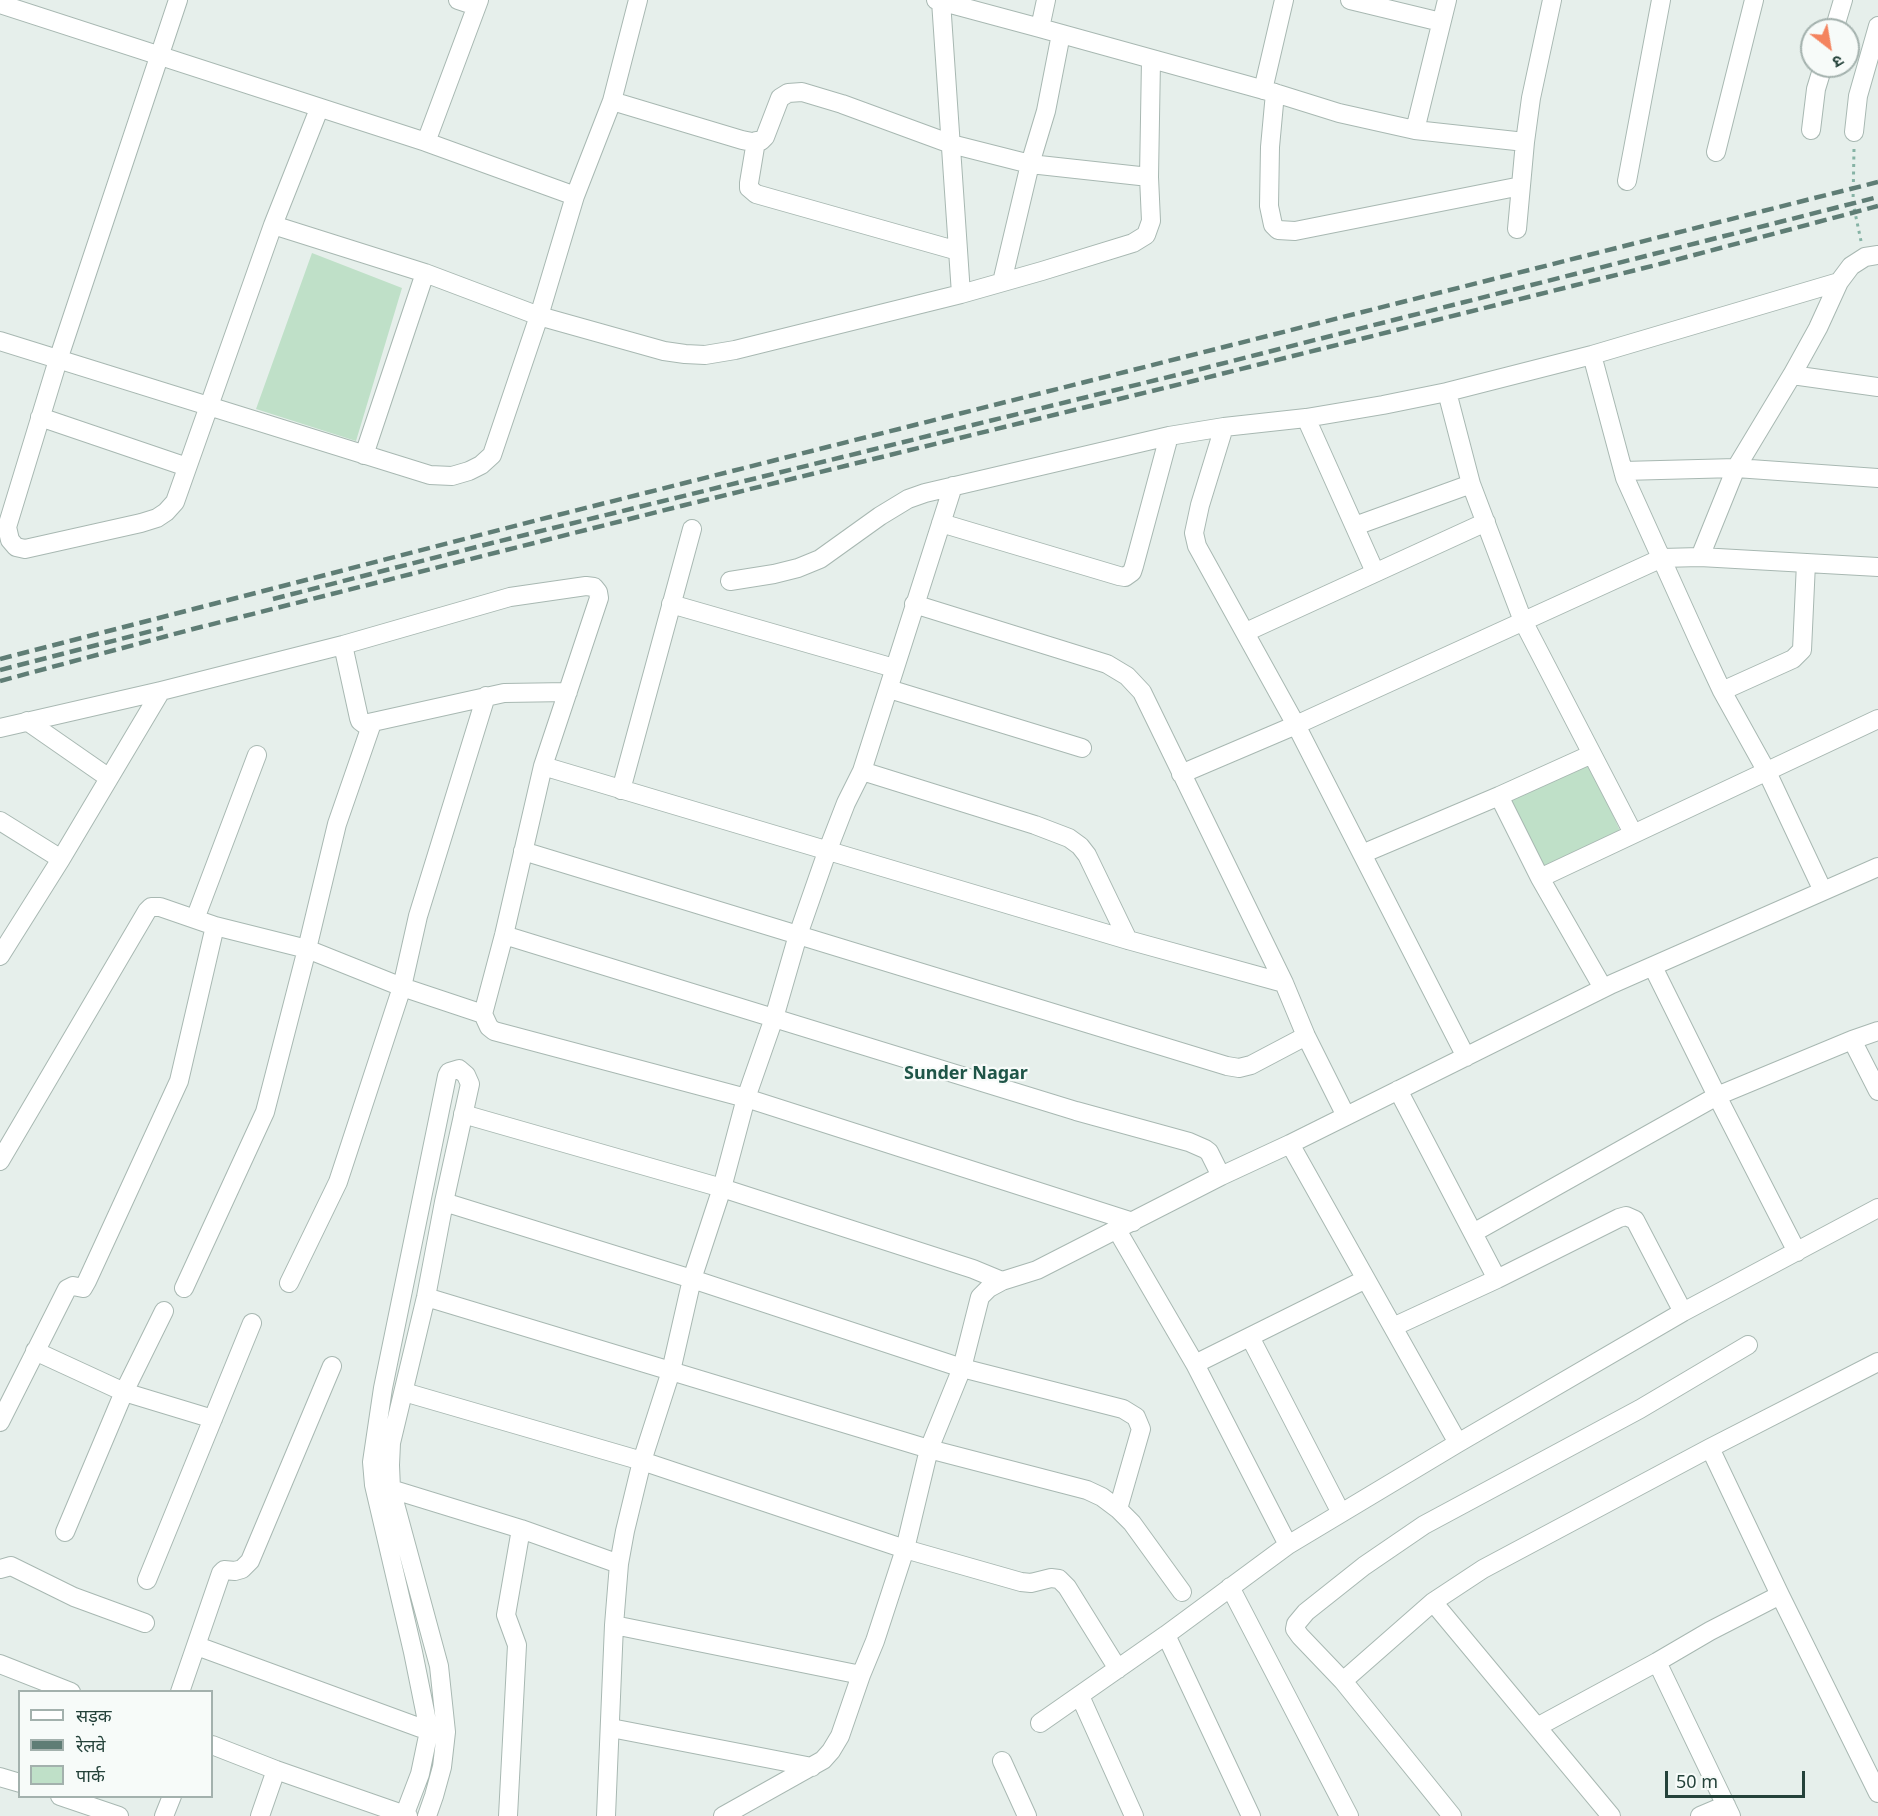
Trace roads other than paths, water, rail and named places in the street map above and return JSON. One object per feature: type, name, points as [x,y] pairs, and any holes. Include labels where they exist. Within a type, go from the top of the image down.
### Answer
[{"type":"street","points":[[178,0],[58,360],[7,527],[10,540],[16,547],[25,549],[157,518],[175,502],[273,225],[319,109]]},
{"type":"street","points":[[426,142],[477,3],[458,0]]},
{"type":"street","points":[[0,341],[430,475],[452,476],[481,465],[492,455],[539,315],[575,196],[612,101],[638,0]]},
{"type":"street","points":[[1040,28],[1046,0]]},
{"type":"street","points":[[1284,0],[1269,91],[1269,206],[1273,225],[1278,230],[1295,231],[1521,186]]},
{"type":"street","points":[[1350,0],[1442,22]]},
{"type":"street","points":[[1415,130],[1447,0]]},
{"type":"street","points":[[1517,229],[1531,98],[1552,0]]},
{"type":"street","points":[[1627,181],[1660,0]]},
{"type":"street","points":[[1716,152],[1754,0]]},
{"type":"street","points":[[1838,18],[1843,0]]},
{"type":"street","points":[[961,294],[938,1],[1269,91],[1339,113],[1415,130],[1525,142]]},
{"type":"street","points":[[0,4],[426,142],[575,196]]},
{"type":"street","points":[[1854,132],[1858,96],[1878,26]]},
{"type":"street","points":[[1002,282],[1030,164],[1046,111],[1061,34]]},
{"type":"street","points":[[273,225],[425,273],[539,315],[664,351],[705,355],[735,350],[961,294],[1133,243],[1146,235],[1151,221],[1149,177],[1151,60]]},
{"type":"street","points":[[1811,130],[1819,78]]},
{"type":"street","points":[[612,101],[742,140],[761,141],[765,138],[780,98],[788,93],[802,92],[842,104],[951,144],[1030,164],[1149,177]]},
{"type":"street","points":[[756,141],[749,183],[751,191],[958,251]]},
{"type":"street","points":[[1700,557],[1736,468],[1792,375],[1818,328],[1839,282],[1851,266],[1872,256]]},
{"type":"street","points":[[364,455],[425,273]]},
{"type":"street","points":[[730,581],[774,574],[809,564],[820,559],[880,516],[908,499],[924,493],[1169,436],[1306,418],[1447,392],[1592,355],[1839,282]]},
{"type":"street","points":[[1592,355],[1623,471],[1722,691],[1767,772],[1823,891]]},
{"type":"street","points":[[1792,375],[1878,387]]},
{"type":"street","points":[[1447,392],[1472,484],[1523,621],[1634,833]]},
{"type":"street","points":[[40,417],[187,467]]},
{"type":"street","points":[[1306,418],[1375,572]]},
{"type":"street","points":[[1224,427],[1200,505],[1194,533],[1197,546],[1296,725],[1466,1057]]},
{"type":"street","points":[[941,523],[1125,577],[1132,572],[1134,566],[1169,436]]},
{"type":"street","points":[[1623,471],[1736,468],[1878,478]]},
{"type":"street","points":[[1355,526],[1472,484]]},
{"type":"street","points":[[606,1816],[614,1625],[620,1564],[625,1531],[642,1461],[670,1371],[692,1280],[722,1188],[746,1098],[827,852],[846,802],[862,771],[953,486]]},
{"type":"street","points":[[1246,632],[1486,522]]},
{"type":"street","points":[[621,789],[692,529]]},
{"type":"street","points":[[1181,774],[1296,725],[1662,558],[1700,557],[1878,567]]},
{"type":"street","points":[[1722,691],[1793,658],[1802,650],[1806,563]]},
{"type":"street","points":[[0,728],[161,691],[343,645],[510,597],[586,586],[594,587],[599,598],[543,766],[504,935],[483,1014],[489,1027],[494,1031],[746,1098],[1125,1226],[1288,1545]]},
{"type":"street","points":[[671,604],[894,668]]},
{"type":"street","points":[[914,604],[1086,657],[1116,669],[1127,676],[1142,692],[1346,1116]]},
{"type":"street","points":[[343,645],[360,721],[364,724],[504,693],[568,692]]},
{"type":"street","points":[[889,689],[1082,748]]},
{"type":"street","points":[[0,956],[61,860],[161,691]]},
{"type":"street","points":[[289,1283],[338,1182],[402,987],[418,916],[486,696]]},
{"type":"street","points":[[1540,878],[1878,719]]},
{"type":"street","points":[[27,722],[109,778]]},
{"type":"street","points":[[184,1288],[265,1112],[337,824],[372,723]]},
{"type":"street","points":[[1362,854],[1592,754]]},
{"type":"street","points":[[195,919],[257,755]]},
{"type":"street","points":[[543,766],[827,852],[1284,983]]},
{"type":"street","points":[[862,771],[1035,825],[1069,838],[1087,855],[1128,940]]},
{"type":"street","points":[[1499,796],[1540,878],[1603,988]]},
{"type":"street","points":[[0,821],[61,860]]},
{"type":"street","points":[[523,851],[1227,1066],[1239,1068],[1251,1065],[1306,1036]]},
{"type":"street","points":[[723,1816],[823,1760],[840,1736],[875,1641],[905,1549],[929,1449],[962,1368],[980,1297],[989,1288],[1002,1281],[1037,1270],[1221,1176],[1603,988],[1878,867]]},
{"type":"street","points":[[0,1161],[147,911],[155,906],[215,926],[307,949],[402,987],[483,1014]]},
{"type":"street","points":[[0,1422],[68,1289],[73,1286],[81,1289],[87,1281],[179,1081],[215,926]]},
{"type":"street","points":[[504,935],[1076,1111],[1190,1142],[1209,1152],[1221,1176]]},
{"type":"street","points":[[1653,967],[1797,1252]]},
{"type":"street","points":[[1473,1233],[1717,1096],[1878,1031]]},
{"type":"street","points":[[1852,1040],[1878,1091]]},
{"type":"street","points":[[213,1744],[276,1770],[406,1816],[420,1774],[438,1732],[413,1652],[374,1485],[372,1462],[383,1388],[447,1076],[453,1070],[459,1069],[465,1073],[470,1084],[426,1297],[392,1443],[390,1465],[391,1489],[439,1666],[438,1732],[442,1767],[426,1816]]},
{"type":"street","points":[[1398,1090],[1497,1279]]},
{"type":"street","points":[[463,1114],[722,1188],[973,1269],[1002,1281]]},
{"type":"street","points":[[1290,1144],[1458,1443]]},
{"type":"street","points":[[444,1202],[962,1368],[1123,1409],[1133,1414],[1139,1421],[1141,1429],[1118,1509]]},
{"type":"street","points":[[1040,1723],[1166,1635],[1288,1545],[1683,1312],[1878,1208]]},
{"type":"street","points":[[1393,1328],[1619,1218],[1635,1220],[1683,1312]]},
{"type":"street","points":[[1195,1364],[1366,1279]]},
{"type":"street","points":[[426,1297],[929,1449],[1087,1490],[1102,1497],[1132,1523],[1182,1592]]},
{"type":"street","points":[[65,1532],[124,1392],[164,1311]]},
{"type":"street","points":[[147,1580],[252,1323]]},
{"type":"street","points":[[1250,1337],[1341,1513]]},
{"type":"street","points":[[1452,1816],[1342,1681],[1300,1636],[1295,1629],[1296,1624],[1305,1612],[1424,1525],[1640,1410],[1748,1345]]},
{"type":"street","points":[[35,1351],[124,1392],[213,1419]]},
{"type":"street","points":[[1342,1681],[1433,1602],[1483,1569],[1710,1448],[1878,1362]]},
{"type":"street","points":[[181,1690],[221,1573],[224,1570],[242,1569],[250,1561],[332,1366]]},
{"type":"street","points":[[404,1392],[642,1461],[905,1549],[1021,1582],[1059,1579],[1067,1587],[1118,1669]]},
{"type":"street","points":[[1710,1448],[1878,1793]]},
{"type":"street","points":[[391,1489],[521,1529],[620,1564]]},
{"type":"street","points":[[508,1816],[517,1645],[506,1615],[521,1529]]},
{"type":"street","points":[[0,1569],[10,1566],[74,1597],[146,1623]]},
{"type":"street","points":[[1230,1587],[1349,1816]]},
{"type":"street","points":[[1537,1727],[1780,1595]]},
{"type":"street","points":[[1433,1602],[1611,1816]]},
{"type":"street","points":[[614,1625],[861,1675]]},
{"type":"street","points":[[1166,1635],[1251,1816]]},
{"type":"street","points":[[196,1646],[438,1732]]},
{"type":"street","points":[[1657,1662],[1729,1810],[1700,1816]]},
{"type":"street","points":[[0,1664],[66,1690]]},
{"type":"street","points":[[1080,1696],[1134,1816]]},
{"type":"street","points":[[611,1728],[812,1767]]},
{"type":"street","points":[[1002,1761],[1025,1816]]},
{"type":"street","points":[[260,1816],[276,1770]]},
{"type":"street","points":[[0,1777],[18,1782]]},
{"type":"street","points":[[63,1798],[119,1816]]},
{"type":"street","points":[[164,1816],[172,1798]]},
{"type":"railway","points":[[0,659],[538,520],[1878,182]]},
{"type":"railway","points":[[273,599],[1193,371],[1878,197]]},
{"type":"railway","points":[[0,681],[193,629],[1664,263],[1878,206]]},
{"type":"railway","points":[[0,670],[163,628]]},
{"type":"district","name":"Sunder Nagar","points":[[966,1074]]}]
